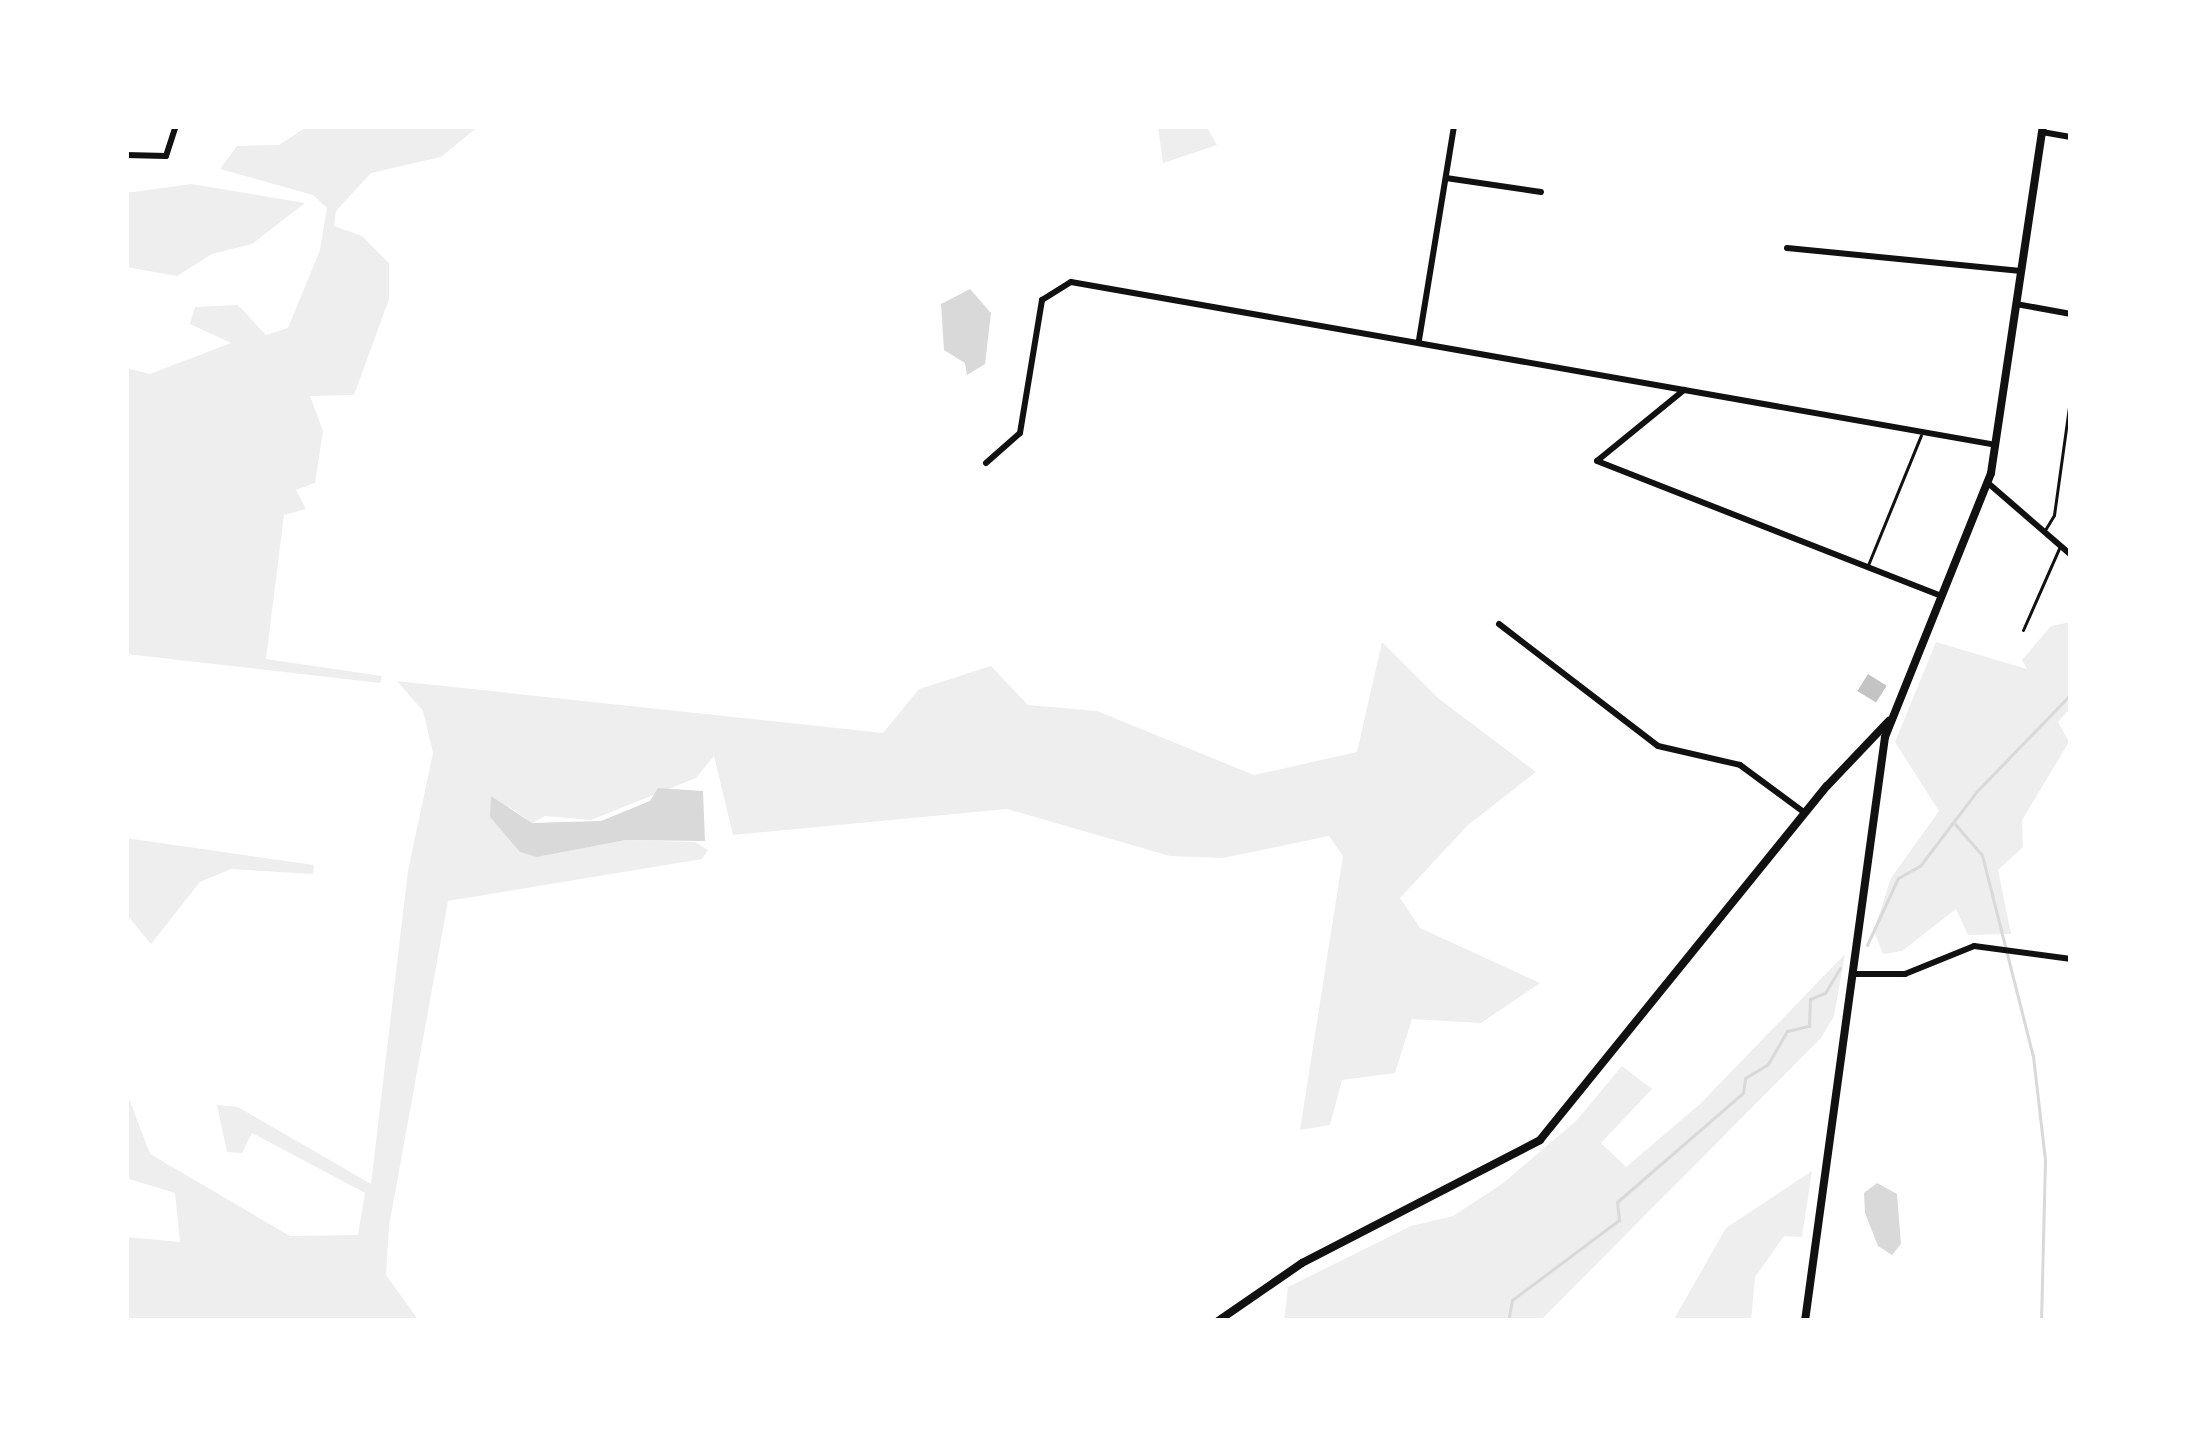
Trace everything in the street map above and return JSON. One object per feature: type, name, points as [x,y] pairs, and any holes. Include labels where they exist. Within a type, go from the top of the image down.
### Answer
[{"type":"street","points":[[126,155],[166,156],[176,126]]},
{"type":"street","points":[[1419,340],[1454,126]]},
{"type":"street","points":[[1805,1321],[1889,721],[1988,483],[2043,129],[2071,137]]},
{"type":"street","points":[[1447,178],[1541,192]]},
{"type":"street","points":[[1787,248],[2021,271]]},
{"type":"street","points":[[986,463],[1021,433],[1042,300],[1059,282],[1419,340],[1996,445]]},
{"type":"street","points":[[2016,304],[2071,314]]},
{"type":"street","points":[[1684,389],[1597,461],[1942,596]]},
{"type":"street","points":[[1988,483],[2071,555]]},
{"type":"street","points":[[1499,624],[1658,746],[1740,765],[1805,812]]},
{"type":"street","points":[[1218,1321],[1302,1263],[1540,1140],[1805,812],[1889,721]]},
{"type":"street","points":[[1852,974],[1892,977],[1974,946],[2071,959]]},
{"type":"lane","points":[[2044,530],[2054,515],[2071,393]]},
{"type":"lane","points":[[1868,566],[1922,432]]},
{"type":"lane","points":[[2023,630],[2060,545]]},
{"type":"shaded area","points":[[308,126],[479,126],[441,157],[371,173],[336,211],[334,226],[362,236],[389,263],[389,299],[354,395],[310,396],[323,431],[315,483],[296,490],[306,509],[284,515],[266,659],[382,676],[380,683],[126,654],[126,368],[150,374],[231,343],[190,324],[195,307],[238,305],[266,335],[288,328],[320,250],[327,208],[313,195],[220,169],[237,146],[279,145]]},
{"type":"shaded area","points":[[1158,126],[1221,126],[1208,129],[1217,145],[1163,163]]},
{"type":"shaded area","points":[[191,184],[305,203],[252,244],[212,254],[177,276],[126,267],[126,193]]},
{"type":"shaded area","points":[[970,289],[991,313],[985,364],[967,375],[965,363],[944,350],[941,304]]},
{"type":"shaded area","points":[[2071,622],[2071,707],[2058,722],[2069,742],[2022,820],[2023,847],[1998,870],[2011,934],[1968,935],[1956,909],[1902,951],[1883,954],[1874,931],[1891,878],[1939,811],[1895,742],[1936,642],[2027,669],[2022,660],[2051,626]]},
{"type":"shaded area","points":[[1382,642],[1438,698],[1536,772],[1468,825],[1400,898],[1420,928],[1540,983],[1481,1023],[1412,1019],[1395,1073],[1342,1080],[1330,1125],[1300,1130],[1343,856],[1329,836],[1223,858],[1170,856],[1007,809],[733,835],[714,756],[696,778],[591,820],[545,816],[532,823],[508,806],[536,857],[626,840],[695,842],[708,850],[702,859],[448,901],[389,1226],[386,1275],[419,1321],[126,1321],[126,1237],[180,1242],[175,1193],[126,1178],[126,1091],[150,1154],[290,1236],[358,1235],[365,1193],[252,1133],[242,1153],[227,1152],[217,1105],[238,1107],[371,1184],[408,871],[433,753],[423,711],[397,681],[883,733],[919,689],[991,666],[1028,705],[1097,711],[1254,775],[1357,752]]},
{"type":"shaded area","points":[[658,788],[703,791],[705,841],[626,840],[537,857],[520,852],[490,817],[491,796],[532,823],[601,821],[650,801]]},
{"type":"shaded area","points":[[126,838],[314,865],[313,874],[231,869],[200,882],[151,944],[126,914]]},
{"type":"shaded area","points":[[1845,954],[1834,1016],[1821,1038],[1540,1321],[1284,1321],[1288,1287],[1411,1226],[1453,1216],[1502,1184],[1576,1121],[1622,1066],[1652,1089],[1601,1143],[1626,1167],[1700,1104]]},
{"type":"shaded area","points":[[1812,1171],[1802,1237],[1784,1236],[1755,1277],[1751,1321],[1673,1321],[1726,1228]]},
{"type":"shaded area","points":[[1877,1183],[1897,1194],[1901,1244],[1892,1255],[1878,1246],[1865,1213],[1864,1193]]},
{"type":"building","points":[[1868,674],[1887,686],[1876,703],[1857,691]]},
{"type":"waterway","points":[[1867,945],[1898,878],[1920,866],[1977,791],[2071,694]]},
{"type":"waterway","points":[[1955,824],[1982,855],[2033,1056],[2045,1159],[2041,1321]]},
{"type":"waterway","points":[[1508,1321],[1512,1300],[1619,1220],[1617,1202],[1743,1093],[1745,1078],[1768,1064],[1787,1031],[1809,1026],[1810,999],[1825,993],[1840,968]]}]
